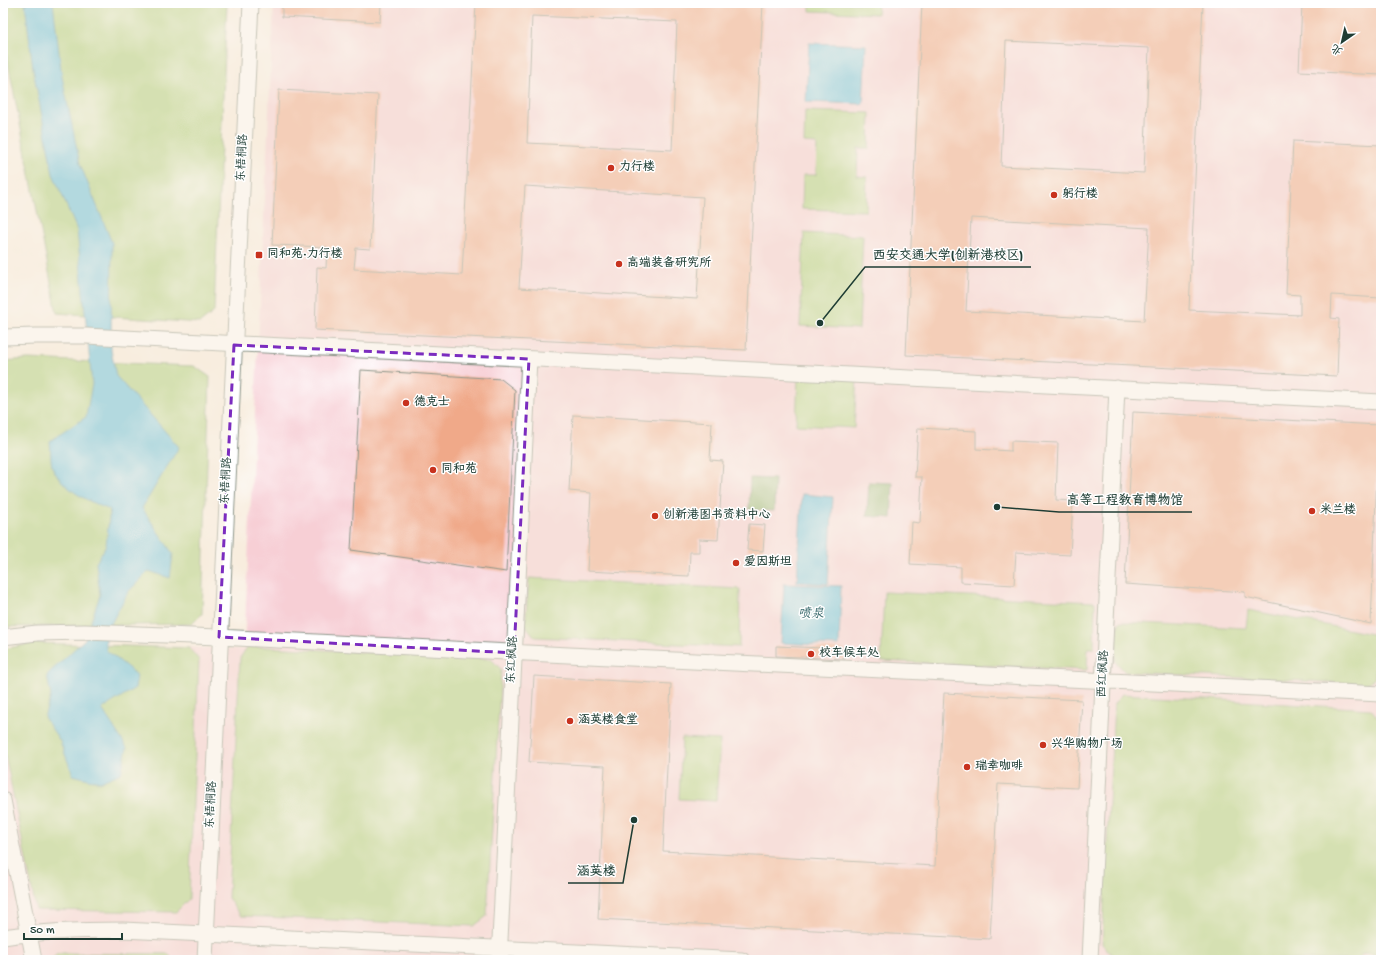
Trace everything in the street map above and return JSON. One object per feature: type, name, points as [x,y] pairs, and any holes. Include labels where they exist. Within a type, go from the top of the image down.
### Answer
[{"type":"street","name":"东梧桐路","points":[[205,960],[219,637],[251,3]]},
{"type":"street","points":[[3,337],[86,336],[234,345],[1381,402]]},
{"type":"street","name":"东红枫路","points":[[499,954],[528,359]]},
{"type":"street","name":"西红枫路","points":[[1090,960],[1117,388]]},
{"type":"street","points":[[3,637],[37,633],[85,632],[219,637],[514,653],[1381,694]]},
{"type":"street","points":[[3,800],[34,960]]},
{"type":"street","points":[[3,937],[29,933],[123,930],[206,933],[499,954],[742,960]]},
{"type":"highlighted area","points":[[234,345],[529,359],[514,653],[219,637]]},
{"type":"shaded area","points":[[274,3],[1381,3],[1381,653],[1365,960],[3,960],[3,649],[35,643],[244,649]]},
{"type":"green space","points":[[3,3],[227,3],[214,312],[200,323],[57,313],[3,37]]},
{"type":"green space","points":[[810,3],[878,3],[877,14],[810,11]]},
{"type":"green space","points":[[805,111],[870,113],[869,148],[858,148],[857,176],[867,177],[866,211],[802,209],[803,175],[816,175],[817,144],[804,143]]},
{"type":"green space","points":[[804,233],[863,236],[859,329],[800,326]]},
{"type":"green space","points":[[28,359],[194,366],[210,377],[202,614],[192,624],[3,627],[3,361]]},
{"type":"green space","points":[[798,375],[857,378],[854,428],[796,425]]},
{"type":"green space","points":[[750,478],[775,479],[774,511],[749,510]]},
{"type":"green space","points":[[869,482],[893,483],[891,518],[867,516]]},
{"type":"green space","points":[[529,578],[740,589],[739,647],[535,637],[525,625]]},
{"type":"green space","points":[[884,592],[1095,602],[1094,648],[1088,648],[1087,670],[881,661]]},
{"type":"green space","points":[[1248,610],[1377,635],[1375,678],[1367,684],[1125,672],[1115,661],[1119,622],[1246,628]]},
{"type":"green space","points":[[35,643],[189,648],[199,660],[189,899],[176,912],[36,910],[3,744],[3,649]]},
{"type":"green space","points":[[248,646],[491,659],[501,669],[487,916],[474,926],[241,916],[228,898],[240,658]]},
{"type":"green space","points":[[1122,694],[1371,709],[1378,718],[1381,718],[1381,955],[1363,953],[1357,960],[1157,960],[1115,958],[1102,944],[1114,704]]},
{"type":"green space","points":[[682,738],[720,740],[716,801],[679,799]]},
{"type":"green space","points":[[57,953],[168,954],[174,960],[51,960]]},
{"type":"water","points":[[25,3],[53,3],[62,77],[80,164],[112,243],[111,350],[116,376],[179,447],[142,508],[173,554],[170,578],[149,571],[128,592],[106,633],[106,650],[137,675],[135,688],[102,709],[127,748],[121,773],[100,782],[73,775],[60,741],[44,717],[51,696],[47,675],[85,639],[100,595],[96,563],[106,546],[110,510],[85,499],[71,489],[58,477],[51,463],[50,441],[86,417],[92,384],[77,230],[53,174],[33,69]]},
{"type":"water","points":[[809,43],[866,45],[863,104],[806,102]]},
{"type":"water","points":[[802,494],[833,497],[828,584],[797,582]]},
{"type":"water","name":"喷泉","points":[[784,584],[841,586],[839,646],[781,643]]},
{"type":"building","points":[[282,3],[381,3],[380,22],[282,17]]},
{"type":"building","name":"力行楼","points":[[476,3],[763,3],[746,350],[315,330],[317,267],[326,268],[327,247],[272,245],[279,90],[378,95],[370,249],[356,248],[354,269],[462,275]],"holes":[[[532,16],[677,22],[672,150],[527,143]],[[525,186],[703,197],[697,299],[519,288]]]},
{"type":"building","name":"躬行楼","points":[[922,3],[1203,3],[1189,310],[1300,315],[1300,295],[1286,294],[1293,141],[1381,145],[1381,298],[1332,295],[1331,318],[1339,319],[1337,376],[906,355]],"holes":[[[1006,41],[1149,48],[1144,173],[1001,166]],[[971,218],[1149,228],[1144,321],[966,311]]]},
{"type":"building","points":[[1302,3],[1381,3],[1381,75],[1299,71]]},
{"type":"building","name":"同和苑","points":[[361,370],[501,379],[515,390],[506,572],[351,550]]},
{"type":"building","points":[[1133,412],[1379,425],[1371,624],[1245,597],[1245,592],[1125,584]]},
{"type":"building","name":"创新港图书资料中心","points":[[573,415],[712,423],[710,460],[723,461],[718,540],[699,539],[699,552],[690,552],[689,576],[587,571],[591,493],[569,491]]},
{"type":"building","points":[[918,428],[976,431],[976,449],[1011,451],[1011,441],[1058,443],[1056,500],[1073,501],[1070,555],[1016,552],[1014,585],[961,582],[961,567],[910,564],[912,522],[920,523],[922,477],[915,477]]},
{"type":"building","points":[[749,524],[765,525],[763,551],[747,550]]},
{"type":"building","name":"校车候车处","points":[[776,646],[845,649],[845,659],[776,656]]},
{"type":"building","points":[[534,676],[671,684],[663,851],[935,866],[944,693],[1082,700],[1077,788],[998,784],[990,939],[598,919],[605,766],[529,762]]},
{"type":"place","name":"力行楼","points":[[611,168]]},
{"type":"place","name":"躬行楼","points":[[1054,195]]},
{"type":"place","name":"同和苑·力行楼","points":[[259,255]]},
{"type":"place","name":"高端装备研究所","points":[[619,264]]},
{"type":"place","name":"西安交通大学(创新港校区)","points":[[820,323]]},
{"type":"place","name":"德克士","points":[[406,403]]},
{"type":"place","name":"同和苑","points":[[433,470]]},
{"type":"place","name":"高等工程教育博物馆","points":[[997,507]]},
{"type":"place","name":"米兰楼","points":[[1312,511]]},
{"type":"place","name":"创新港图书资料中心","points":[[655,516]]},
{"type":"place","name":"爱因斯坦","points":[[736,563]]},
{"type":"place","name":"校车候车处","points":[[811,654]]},
{"type":"place","name":"涵英楼食堂","points":[[570,721]]},
{"type":"place","name":"兴华购物广场","points":[[1043,745]]},
{"type":"place","name":"瑞幸咖啡","points":[[967,767]]},
{"type":"place","name":"涵英楼","points":[[634,820]]}]
